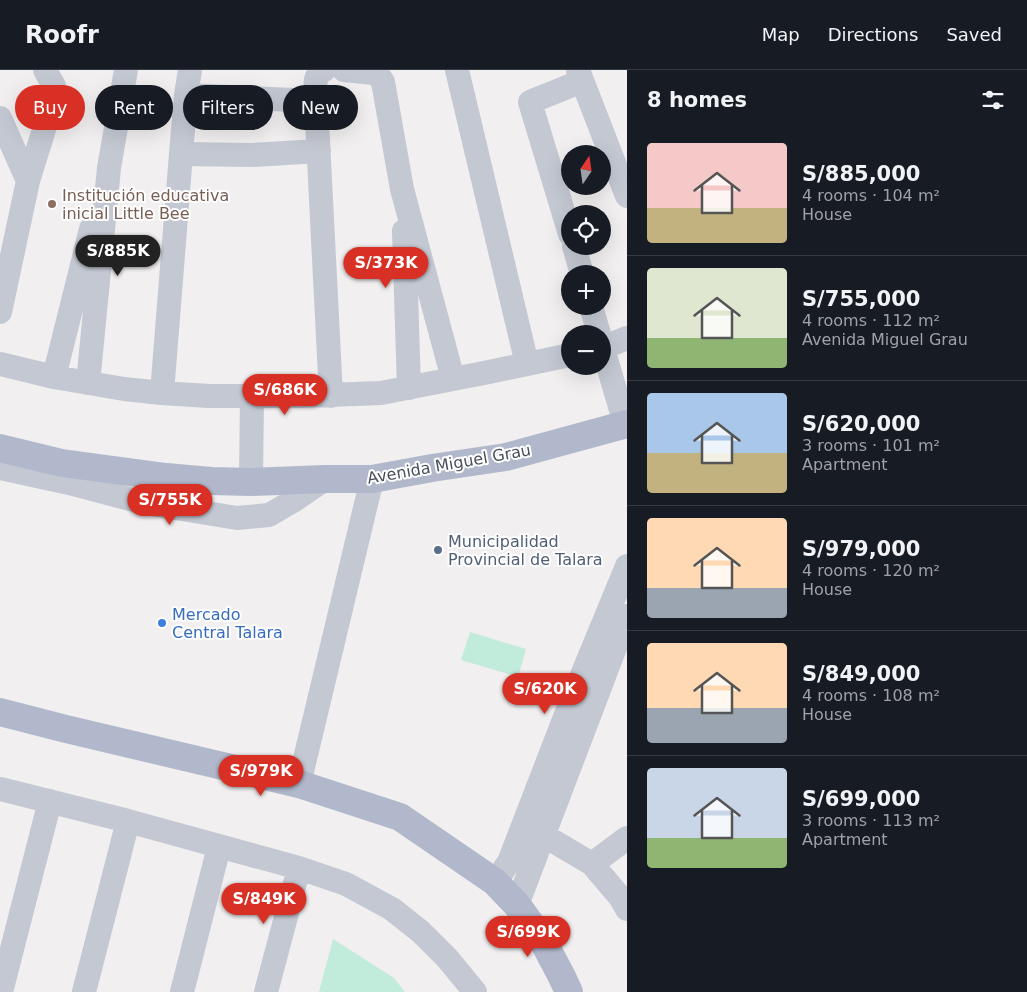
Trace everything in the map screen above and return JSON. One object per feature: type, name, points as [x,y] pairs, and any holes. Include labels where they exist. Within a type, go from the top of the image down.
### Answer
[{"type":"main road","name":"Avenida Miguel Grau","points":[[0,448],[62,463],[137,474],[211,481],[372,479],[432,468],[506,458],[626,424]]},
{"type":"main road","points":[[0,712],[299,784],[400,817],[495,882],[517,905],[543,941],[569,992]]},
{"type":"street","points":[[0,312],[28,181],[51,107],[54,86],[45,70]]},
{"type":"street","points":[[88,383],[109,168],[126,70]]},
{"type":"street","points":[[188,85],[190,70]]},
{"type":"street","points":[[316,85],[318,73],[324,70]]},
{"type":"street","points":[[344,70],[374,73],[383,82],[402,189],[453,379]]},
{"type":"street","points":[[457,70],[527,364]]},
{"type":"street","points":[[561,205],[530,102],[580,76],[627,196]]},
{"type":"street","points":[[0,118],[28,181]]},
{"type":"street","points":[[162,393],[183,124]]},
{"type":"street","points":[[318,130],[332,396]]},
{"type":"street","points":[[180,154],[252,156],[319,151]]},
{"type":"street","points":[[54,377],[90,234],[109,168]]},
{"type":"street","points":[[402,189],[409,388]]},
{"type":"street","points":[[406,299],[430,294]]},
{"type":"street","points":[[611,342],[627,338]]},
{"type":"street","points":[[0,364],[54,377],[124,389],[162,393],[252,397],[332,396],[381,393],[561,357]]},
{"type":"street","points":[[611,374],[626,424]]},
{"type":"street","points":[[251,482],[252,397]]},
{"type":"street","points":[[0,468],[69,483],[145,503],[237,518],[269,515],[325,479]]},
{"type":"street","points":[[299,784],[372,479]]},
{"type":"street","points":[[495,882],[509,862],[570,704],[625,578]]},
{"type":"street","points":[[517,905],[627,616]]},
{"type":"street","points":[[0,789],[128,820],[299,868],[346,884],[392,909],[420,932],[446,958],[475,992]]},
{"type":"street","points":[[1,992],[50,801]]},
{"type":"street","points":[[84,992],[128,820]]},
{"type":"street","points":[[543,835],[592,864],[620,898],[627,910]]},
{"type":"street","points":[[592,864],[627,838]]},
{"type":"street","points":[[182,992],[219,847]]},
{"type":"street","points":[[266,992],[299,868]]},
{"type":"green space","points":[[470,632],[526,649],[518,677],[461,660]]},
{"type":"green space","points":[[333,939],[394,978],[405,992],[319,992]]},
{"type":"place","name":"Institución educativa inicial Little Bee","points":[[52,204]]},
{"type":"place","name":"Municipalidad Provincial de Talara","points":[[438,550]]},
{"type":"place","name":"Mercado Central Talara","points":[[162,623]]}]
